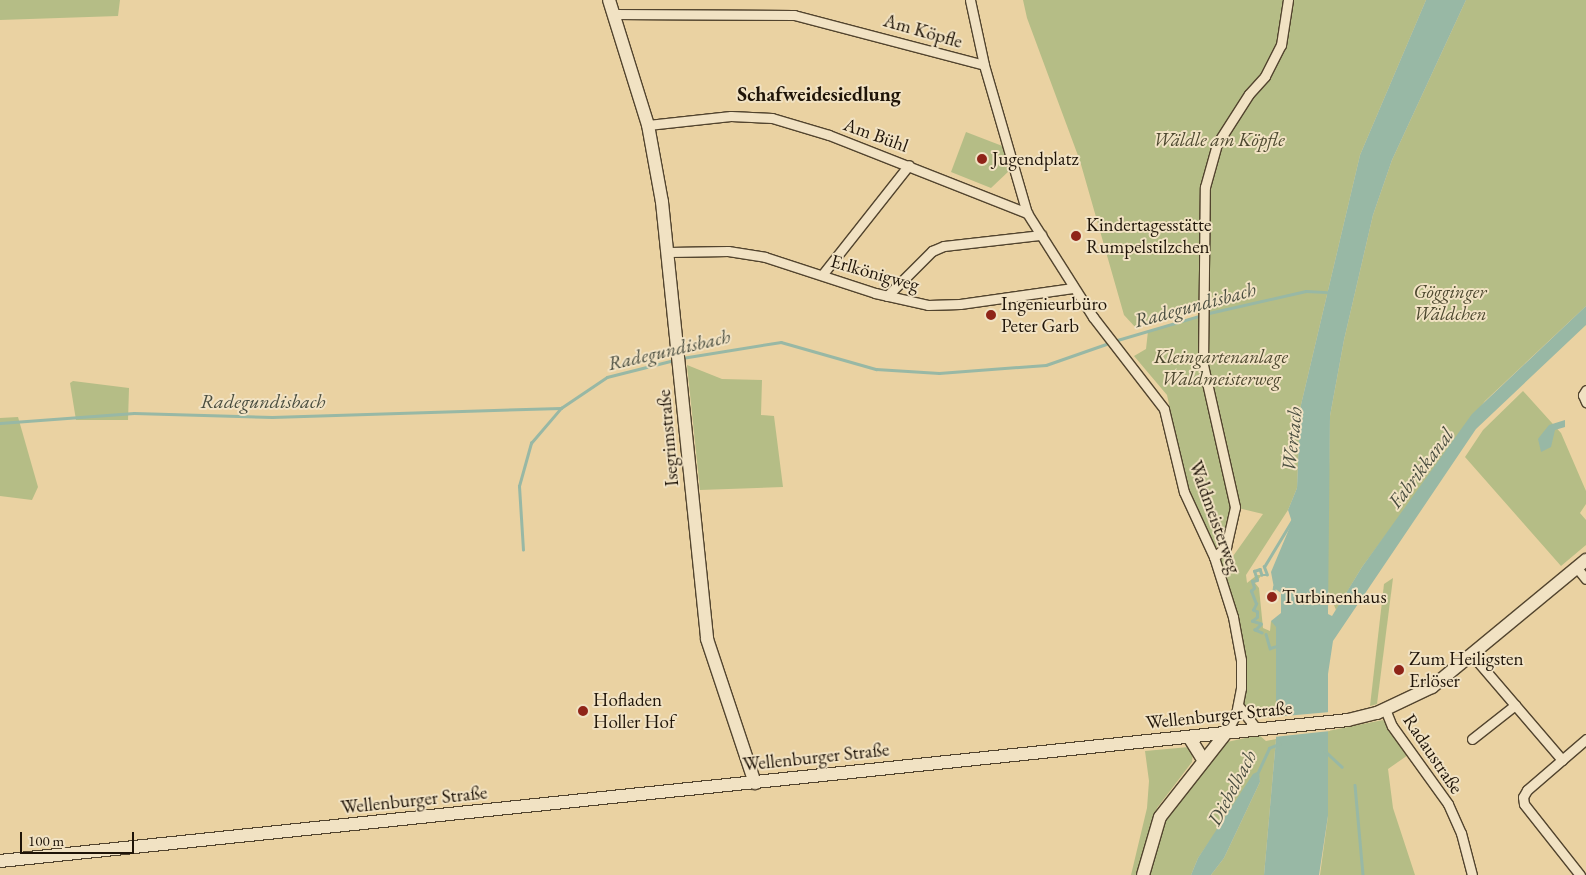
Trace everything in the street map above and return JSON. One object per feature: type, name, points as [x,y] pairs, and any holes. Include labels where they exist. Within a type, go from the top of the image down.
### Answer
[{"type":"street","name":"Isegrimstraße","points":[[609,0],[648,126],[669,252],[707,639],[755,783]]},
{"type":"street","name":"Waldmeisterweg","points":[[970,0],[984,65],[1027,213],[1073,288],[1164,409],[1184,492],[1214,557],[1233,617],[1241,660],[1238,705],[1226,733]]},
{"type":"street","points":[[1214,557],[1226,547],[1234,507],[1203,365],[1202,316],[1205,187],[1214,153],[1249,94],[1265,76],[1280,45],[1288,0]]},
{"type":"street","name":"Am Köpfle","points":[[614,14],[794,15],[830,22],[984,65]]},
{"type":"street","name":"Am Bühl","points":[[648,126],[752,115],[794,124],[909,164],[1027,213]]},
{"type":"street","points":[[822,275],[909,164]]},
{"type":"street","points":[[887,296],[932,251],[944,246],[1041,234]]},
{"type":"street","name":"Erlkönigweg","points":[[669,252],[728,251],[753,255],[910,303],[955,304],[1073,288]]},
{"type":"street","points":[[1586,390],[1583,395],[1586,402]]},
{"type":"street","points":[[1581,564],[1586,579]]},
{"type":"street","name":"Wellenburger Straße","points":[[0,861],[1338,721],[1385,709],[1432,687],[1473,656],[1581,564]]},
{"type":"street","points":[[1473,656],[1562,760]]},
{"type":"street","points":[[1238,705],[1257,729]]},
{"type":"street","points":[[1472,739],[1515,705]]},
{"type":"street","name":"Radaustraße","points":[[1385,709],[1392,726],[1448,804],[1461,833],[1472,875]]},
{"type":"street","points":[[1142,875],[1160,817],[1226,733]]},
{"type":"street","points":[[1189,737],[1204,761]]},
{"type":"street","points":[[1580,875],[1524,804],[1523,797],[1527,790],[1586,739]]},
{"type":"green space","points":[[0,0],[120,0],[118,16],[0,20]]},
{"type":"green space","name":"Wäldle am Köpfle","points":[[1023,0],[1426,0],[1360,155],[1300,409],[1297,488],[1288,510],[1246,575],[1247,583],[1257,575],[1262,575],[1255,583],[1259,588],[1263,628],[1270,631],[1271,621],[1276,623],[1276,717],[1251,719],[1242,706],[1244,688],[1219,559],[1226,553],[1231,559],[1263,514],[1234,507],[1227,539],[1213,550],[1188,492],[1167,395],[1134,356],[1146,349],[1148,331],[1208,313],[1200,311],[1136,328],[1124,315],[1080,161],[1027,18]]},
{"type":"green space","name":"Gögginger Wäldchen","points":[[1466,0],[1586,0],[1586,306],[1485,401],[1362,567],[1336,610],[1332,600],[1329,600],[1327,579],[1330,416],[1344,340],[1373,215],[1392,160]]},
{"type":"green space","name":"Jugendplatz","points":[[966,132],[1005,147],[1010,170],[991,188],[951,172]]},
{"type":"green space","points":[[687,365],[722,379],[762,380],[761,415],[774,416],[783,487],[700,490]]},
{"type":"green space","points":[[73,381],[129,388],[128,420],[76,420],[70,383]]},
{"type":"green space","points":[[1523,391],[1561,433],[1586,491],[1586,504],[1580,513],[1586,520],[1586,545],[1561,566],[1465,457],[1483,430]]},
{"type":"green space","points":[[18,417],[38,487],[32,500],[0,496],[0,418]]},
{"type":"green space","points":[[1393,578],[1377,704],[1370,706],[1384,584]]},
{"type":"green space","points":[[1383,720],[1408,755],[1388,769],[1393,808],[1415,875],[1320,875],[1328,816],[1328,731]]},
{"type":"green space","points":[[1259,735],[1266,741],[1276,739],[1264,875],[1211,875],[1224,858],[1260,782],[1258,771],[1198,858],[1191,875],[1147,875],[1160,828],[1207,764],[1227,742]]},
{"type":"green space","points":[[1189,747],[1193,753],[1192,762],[1157,808],[1138,875],[1131,875],[1147,808],[1149,781],[1145,751]]},
{"type":"shaded area","points":[[1426,0],[1466,0],[1392,160],[1373,215],[1344,340],[1330,416],[1328,614],[1332,616],[1362,567],[1472,414],[1586,306],[1586,325],[1476,429],[1333,641],[1328,674],[1328,816],[1319,875],[1264,875],[1276,739],[1276,627],[1271,621],[1281,613],[1281,593],[1274,588],[1271,572],[1292,522],[1288,510],[1297,488],[1300,409],[1360,155]]},
{"type":"shaded area","points":[[1565,420],[1565,427],[1555,430],[1551,447],[1541,452],[1538,439],[1541,435],[1549,425]]},
{"type":"shaded area","points":[[1259,771],[1260,782],[1224,858],[1211,875],[1191,875],[1198,858],[1253,774]]},
{"type":"pier","points":[[1330,712],[1330,731],[1274,737],[1274,717]]},
{"type":"waterway","name":"Radegundisbach","points":[[1114,341],[1209,313],[1306,291],[1327,292]]},
{"type":"waterway","name":"Radegundisbach","points":[[682,358],[781,342],[876,369],[939,373],[1046,365],[1109,343]]},
{"type":"waterway","name":"Radegundisbach","points":[[0,423],[134,413],[272,417],[561,408],[607,377],[674,360]]},
{"type":"waterway","points":[[523,550],[519,486],[531,443],[561,408]]},
{"type":"waterway","points":[[1262,633],[1255,630],[1261,624],[1252,621],[1257,617],[1257,612],[1253,610],[1256,604],[1251,591],[1254,588],[1252,581],[1257,580],[1254,571],[1260,569],[1262,575],[1267,575],[1264,567],[1293,519]]},
{"type":"waterway","points":[[1273,595],[1274,587]]},
{"type":"waterway","points":[[1266,634],[1270,648],[1277,646]]},
{"type":"waterway","name":"Diebelbach","points":[[1258,772],[1269,748],[1279,744]]},
{"type":"waterway","points":[[1325,751],[1342,767]]},
{"type":"waterway","points":[[1355,785],[1363,875]]},
{"type":"place","name":"Jugendplatz","points":[[982,159]]},
{"type":"place","name":"Kindertagesstätte Rumpelstilzchen","points":[[1076,236]]},
{"type":"place","name":"Ingenieurbüro Peter Garb","points":[[991,315]]},
{"type":"place","name":"Turbinenhaus","points":[[1272,597]]},
{"type":"place","name":"Zum Heiligsten Erlöser","points":[[1399,670]]},
{"type":"place","name":"Hofladen Holler Hof","points":[[583,711]]},
{"type":"district","name":"Schafweidesiedlung","points":[[819,94]]},
{"type":"park label","name":"Kleingartenanlage Waldmeisterweg","points":[[1221,368]]},
{"type":"water label","name":"Wertach","points":[[1292,439]]},
{"type":"water label","name":"Fabrikkanal","points":[[1421,468]]}]
